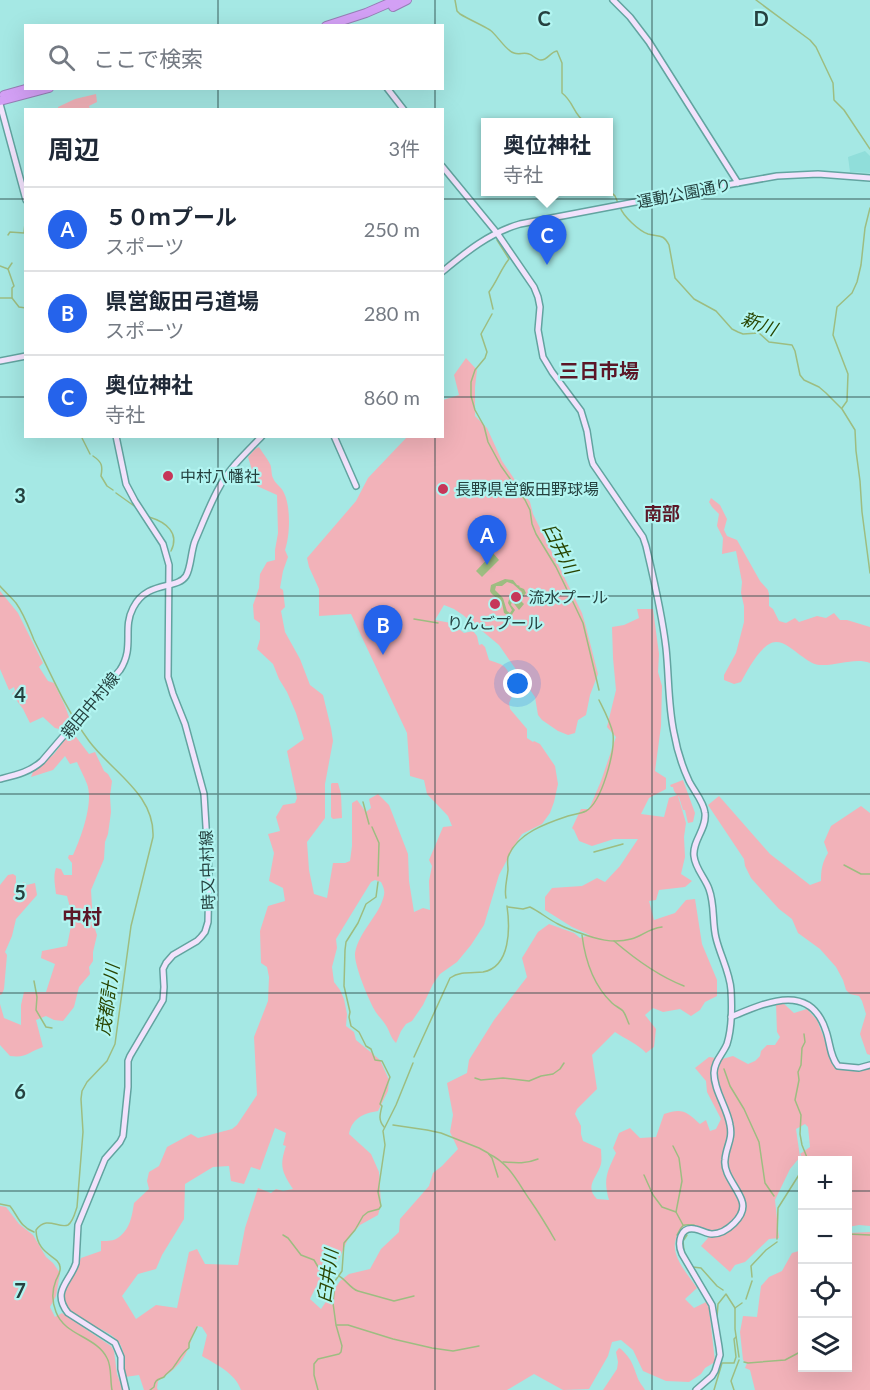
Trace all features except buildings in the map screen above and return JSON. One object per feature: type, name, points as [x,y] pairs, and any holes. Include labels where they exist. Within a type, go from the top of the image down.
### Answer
[{"type":"highway","points":[[342,24],[396,0]]},
{"type":"highway","points":[[342,24],[388,9],[407,0]]},
{"type":"highway","points":[[0,103],[25,90]]},
{"type":"highway","points":[[0,96],[13,96],[40,90]]},
{"type":"street","points":[[613,0],[630,17],[649,42],[738,183]]},
{"type":"street","points":[[389,90],[402,108]]},
{"type":"street","points":[[0,103],[24,193]]},
{"type":"street","points":[[444,168],[497,232],[534,287],[540,307],[539,336],[543,357],[581,411],[593,464],[639,530],[646,546],[662,614],[674,735],[683,767],[705,811],[704,823],[696,841],[694,855],[710,892],[716,939],[730,982],[731,1017],[727,1043],[715,1064],[714,1073],[731,1127],[732,1137],[725,1160],[726,1168],[742,1200],[743,1207],[739,1219],[719,1232],[713,1234],[688,1229],[680,1237],[681,1254],[712,1305],[720,1355],[712,1376],[696,1390]]},
{"type":"street","name":"運動公園通り","points":[[444,270],[468,250],[497,232],[520,224],[777,176],[818,174],[870,178]]},
{"type":"street","points":[[0,361],[24,356]]},
{"type":"street","name":"時又中村線","points":[[116,438],[126,484],[163,544],[170,566],[168,677],[185,724],[204,794],[208,866],[208,922],[205,932],[196,941],[169,958],[163,969],[163,1000],[128,1061],[123,1136],[105,1159],[78,1225],[76,1263],[63,1287],[61,1296],[63,1307],[68,1313],[115,1343],[121,1357],[126,1390]]},
{"type":"street","points":[[170,584],[182,581],[186,576],[193,547],[221,484],[260,438]]},
{"type":"street","points":[[335,438],[356,486]]},
{"type":"street","name":"親田中村線","points":[[0,779],[23,773],[42,761],[125,662],[128,650],[128,621],[137,601],[153,589],[170,584]]},
{"type":"street","points":[[731,1017],[775,1001],[804,1002],[809,1004],[823,1021],[832,1054],[838,1066],[859,1068],[870,1065]]},
{"type":"shaded area","points":[[96,94],[97,102],[89,106],[90,108],[58,108],[75,99]]},
{"type":"shaded area","points":[[865,151],[870,156],[870,173],[850,172],[848,157]]},
{"type":"shaded area","points":[[466,358],[477,370],[475,416],[487,428],[502,461],[530,502],[533,514],[582,613],[598,674],[586,715],[578,720],[575,733],[568,735],[558,731],[538,715],[535,697],[499,645],[463,615],[444,605],[435,620],[451,623],[464,633],[473,631],[479,645],[482,644],[485,647],[489,660],[503,665],[507,670],[513,683],[510,688],[513,694],[509,703],[510,709],[527,729],[527,738],[540,744],[555,766],[558,784],[550,813],[542,824],[522,834],[499,875],[484,925],[457,962],[440,974],[423,1005],[412,1021],[406,1024],[401,1031],[396,1043],[371,1004],[355,958],[357,945],[382,902],[384,891],[381,882],[375,880],[371,882],[336,939],[337,948],[332,967],[334,982],[344,999],[347,1014],[346,1026],[354,1032],[356,1040],[380,1060],[389,1080],[388,1091],[378,1111],[359,1117],[349,1134],[371,1154],[379,1172],[381,1204],[378,1215],[360,1225],[348,1239],[338,1261],[326,1267],[310,1299],[321,1309],[340,1281],[349,1274],[370,1269],[381,1249],[399,1232],[400,1219],[429,1186],[433,1173],[458,1149],[450,1132],[453,1115],[447,1083],[467,1073],[469,1060],[494,1020],[527,977],[522,958],[538,932],[549,924],[574,933],[580,938],[590,935],[545,910],[545,897],[552,888],[582,886],[597,878],[605,882],[620,866],[638,839],[614,839],[592,846],[579,841],[572,828],[581,809],[589,809],[616,737],[607,727],[616,690],[612,627],[624,625],[639,618],[637,609],[653,609],[659,654],[658,672],[662,686],[661,726],[655,771],[666,778],[666,789],[649,798],[641,814],[664,817],[669,798],[677,795],[670,785],[683,780],[695,813],[693,822],[688,823],[678,796],[686,823],[685,857],[681,874],[692,881],[685,887],[659,890],[656,900],[649,901],[654,920],[675,913],[686,900],[695,899],[702,944],[717,980],[717,996],[705,1002],[700,1010],[691,1016],[680,1009],[663,1012],[653,1008],[645,1015],[656,1029],[654,1047],[646,1053],[615,1032],[592,1055],[597,1089],[577,1109],[575,1114],[581,1126],[583,1141],[601,1149],[601,1164],[591,1186],[593,1194],[597,1199],[609,1200],[606,1186],[607,1176],[616,1153],[613,1148],[619,1133],[630,1128],[640,1138],[656,1137],[664,1114],[675,1111],[684,1112],[700,1124],[706,1120],[710,1131],[716,1129],[721,1119],[707,1092],[706,1081],[695,1068],[709,1057],[722,1059],[733,1056],[748,1064],[755,1061],[767,1045],[775,1045],[780,1037],[777,1032],[776,1004],[783,1003],[794,1013],[807,1009],[817,1020],[838,1066],[870,1065],[870,1226],[852,1226],[852,1156],[801,1156],[800,1154],[810,1147],[808,1127],[805,1124],[796,1129],[800,1156],[790,1169],[775,1200],[779,1238],[769,1239],[745,1262],[735,1265],[730,1272],[701,1246],[708,1238],[701,1228],[685,1225],[678,1233],[675,1242],[677,1257],[697,1288],[685,1299],[694,1308],[706,1302],[709,1308],[715,1362],[689,1382],[666,1381],[643,1371],[633,1350],[621,1340],[612,1342],[608,1356],[589,1389],[563,1390],[534,1374],[507,1390],[241,1390],[230,1374],[202,1356],[207,1335],[202,1327],[197,1326],[183,1359],[158,1381],[158,1390],[144,1390],[139,1375],[125,1377],[124,1356],[120,1344],[114,1337],[77,1317],[65,1302],[65,1292],[81,1258],[101,1251],[101,1241],[114,1240],[124,1232],[130,1223],[134,1203],[149,1189],[147,1181],[149,1172],[159,1166],[167,1147],[191,1134],[198,1138],[232,1129],[257,1095],[254,1037],[268,1001],[269,977],[267,967],[261,963],[260,931],[268,906],[285,901],[283,888],[269,881],[274,853],[268,834],[280,831],[276,817],[283,805],[295,803],[297,798],[287,751],[304,739],[296,713],[273,664],[257,649],[260,639],[260,623],[254,619],[253,605],[259,588],[260,574],[267,562],[275,560],[278,533],[277,495],[257,486],[248,457],[259,447],[270,464],[272,476],[286,499],[289,522],[285,550],[288,557],[280,588],[283,590],[285,607],[281,611],[285,632],[300,659],[310,685],[323,695],[333,741],[325,784],[325,818],[307,842],[314,894],[327,898],[333,863],[350,861],[352,803],[357,800],[366,812],[371,808],[369,799],[378,794],[389,805],[408,854],[414,912],[423,908],[430,910],[429,881],[432,866],[429,860],[443,827],[452,826],[448,816],[427,794],[424,780],[410,776],[407,733],[351,614],[319,616],[319,589],[307,558],[356,501],[368,478],[406,438],[444,438],[444,400],[459,395],[454,375]],"holes":[[[275,1128],[286,1133],[283,1145],[286,1146],[283,1169],[293,1189],[283,1191],[276,1189],[271,1193],[258,1188],[245,1228],[238,1265],[205,1264],[197,1249],[189,1252],[177,1308],[156,1305],[136,1319],[122,1296],[138,1274],[156,1269],[184,1219],[185,1184],[213,1167],[229,1166],[231,1181],[244,1184],[251,1167],[260,1170]]]},
{"type":"shaded area","points":[[711,498],[720,505],[727,519],[724,530],[727,536],[737,540],[760,581],[768,590],[769,606],[779,621],[786,623],[795,618],[799,622],[817,616],[826,618],[834,613],[840,620],[870,627],[870,663],[858,661],[817,665],[786,645],[776,642],[771,643],[760,652],[741,682],[734,684],[724,680],[724,675],[736,653],[744,622],[744,606],[736,551],[722,554],[723,538],[717,526],[719,514],[709,502]]},
{"type":"shaded area","points":[[493,553],[499,560],[482,577],[476,571]]},
{"type":"shaded area","name":"流水プール","points":[[505,579],[513,580],[526,593],[522,598],[515,597],[514,599],[524,604],[519,610],[512,601],[511,605],[515,610],[509,616],[504,613],[501,601],[491,593],[491,585]],"holes":[[[507,582],[522,592],[520,595],[510,596],[508,603],[512,610],[510,613],[507,611],[503,598],[495,590],[496,586],[502,586]]]},
{"type":"shaded area","points":[[0,591],[18,613],[43,663],[39,667],[48,681],[54,683],[65,706],[70,720],[63,730],[55,728],[43,717],[30,723],[12,694],[15,691],[14,687],[9,690],[0,669]]},
{"type":"shaded area","points":[[76,737],[89,754],[95,752],[104,771],[112,781],[111,812],[104,859],[91,890],[93,923],[97,935],[93,961],[89,967],[90,974],[79,987],[74,1007],[63,1021],[46,1016],[36,1020],[43,1047],[24,1055],[10,1056],[0,1045],[0,1004],[4,1018],[21,1025],[21,1005],[24,992],[46,992],[55,964],[41,958],[42,951],[67,946],[71,911],[67,896],[56,894],[55,874],[56,868],[61,869],[64,875],[72,875],[72,863],[68,858],[69,855],[73,855],[80,839],[89,800],[87,784],[77,762],[70,764],[65,756],[53,770],[31,777],[33,772],[54,754],[66,738]]},
{"type":"shaded area","points":[[332,783],[338,783],[342,818],[333,819],[331,817]]},
{"type":"shaded area","points":[[719,796],[770,854],[810,885],[821,881],[822,867],[828,853],[824,842],[831,826],[861,806],[870,813],[870,1055],[867,1054],[860,1034],[866,1014],[862,1001],[859,996],[850,994],[846,990],[836,967],[820,949],[798,933],[792,919],[779,909],[751,878],[744,859],[708,805]]},
{"type":"shaded area","points":[[8,875],[16,876],[16,887],[24,882],[27,885],[35,883],[37,895],[16,919],[5,952],[7,955],[4,989],[0,995],[0,885]]},
{"type":"shaded area","points":[[0,1206],[6,1207],[19,1224],[33,1235],[46,1257],[60,1273],[56,1296],[50,1307],[55,1317],[62,1313],[111,1346],[123,1390],[0,1390]]},
{"type":"shaded area","points":[[870,1232],[870,1390],[755,1390],[750,1370],[745,1368],[747,1363],[743,1360],[740,1332],[743,1316],[757,1317],[761,1286],[769,1277],[782,1271],[792,1253],[798,1251],[798,1372],[852,1372],[852,1233]]},
{"type":"shaded area","points":[[619,1348],[630,1359],[638,1380],[645,1390],[603,1390],[617,1369],[616,1352]]},
{"type":"waterway","name":"新川","points":[[455,0],[457,11],[460,14],[490,30],[511,52],[527,53],[541,60],[557,51],[562,63],[562,93],[581,118]]},
{"type":"waterway","points":[[756,0],[810,40],[816,47],[833,83],[834,100],[844,110],[870,149]]},
{"type":"waterway","name":"新川","points":[[613,194],[618,203]]},
{"type":"waterway","name":"新川","points":[[620,207],[628,219],[640,230],[662,237],[667,241],[675,278],[694,299],[716,311],[732,329],[738,332],[759,333],[769,342],[792,345],[800,375],[804,380],[819,387],[842,409],[855,430],[870,573]]},
{"type":"waterway","points":[[842,408],[847,401],[848,374],[833,335],[837,307],[852,293],[857,282],[870,208]]},
{"type":"waterway","points":[[8,235],[10,232],[24,233]]},
{"type":"waterway","points":[[493,309],[489,292],[509,259],[497,240]]},
{"type":"waterway","points":[[8,269],[12,263]]},
{"type":"waterway","points":[[0,266],[8,269],[14,286],[12,298]]},
{"type":"waterway","points":[[0,298],[12,298],[19,307],[24,308]]},
{"type":"waterway","name":"臼井川","points":[[492,314],[481,334],[487,352],[475,370],[471,382],[471,396],[488,442],[501,466],[525,500],[536,534],[556,567],[583,623],[599,690]]},
{"type":"waterway","points":[[82,438],[90,454]]},
{"type":"waterway","points":[[93,456],[101,464],[101,476],[107,486],[113,490]]},
{"type":"waterway","points":[[116,493],[137,508]]},
{"type":"waterway","points":[[149,517],[170,529],[174,539],[171,551]]},
{"type":"waterway","name":"茂都計川","points":[[0,586],[16,603],[73,717],[98,752],[140,796],[152,822],[153,837],[131,926],[115,1044],[107,1061],[87,1082],[82,1091],[83,1132],[77,1207],[73,1220],[68,1225],[44,1223],[36,1230],[40,1245],[59,1263],[60,1267],[53,1292],[56,1312],[66,1326],[102,1351],[110,1365],[112,1390]]},
{"type":"waterway","points":[[414,619],[438,623]]},
{"type":"waterway","name":"臼井川","points":[[506,898],[508,857],[518,841],[542,826],[586,811],[597,798],[610,764],[613,742],[609,721],[599,700]]},
{"type":"waterway","points":[[363,802],[369,824]]},
{"type":"waterway","points":[[372,827],[379,843],[378,876]]},
{"type":"waterway","points":[[594,852],[623,844]]},
{"type":"waterway","points":[[844,865],[861,874],[870,874]]},
{"type":"waterway","points":[[378,882],[376,897],[366,904],[346,942],[344,986],[351,1026],[359,1032],[366,1046],[371,1049],[375,1060],[382,1061],[390,1077],[380,1104],[382,1106],[380,1119],[384,1127]]},
{"type":"waterway","name":"臼井川","points":[[414,1057],[450,978],[462,973],[483,972],[499,963],[507,945],[507,906]]},
{"type":"waterway","points":[[508,907],[523,909],[530,907],[563,927],[605,940],[631,939],[662,927]]},
{"type":"waterway","points":[[582,935],[585,953],[595,980],[605,996],[623,1011],[629,1024]]},
{"type":"waterway","points":[[614,941],[647,966],[684,986]]},
{"type":"waterway","points":[[34,981],[37,997],[36,1010],[46,1027],[52,1028]]},
{"type":"waterway","points":[[804,1034],[805,1042],[802,1048],[795,1100],[801,1115],[800,1134],[806,1156]]},
{"type":"waterway","name":"臼井川","points":[[318,1390],[314,1364],[318,1359],[341,1352],[342,1346],[333,1303],[335,1281],[342,1271],[344,1243],[363,1216],[381,1206],[378,1192],[385,1145],[383,1131],[413,1063]]},
{"type":"waterway","points":[[475,1078],[529,1081],[553,1074],[564,1063]]},
{"type":"waterway","points":[[724,1069],[730,1086],[744,1109],[759,1142],[765,1183],[774,1196]]},
{"type":"waterway","points":[[393,1125],[441,1133],[479,1148],[492,1158],[498,1177]]},
{"type":"waterway","points":[[673,1146],[679,1158],[682,1181],[676,1212],[683,1225]]},
{"type":"waterway","points":[[489,1154],[512,1174],[555,1240]]},
{"type":"waterway","points":[[503,1162],[517,1163],[538,1159]]},
{"type":"waterway","points":[[644,1175],[653,1195],[662,1207],[676,1212]]},
{"type":"waterway","points":[[777,1239],[778,1208],[798,1176]]},
{"type":"waterway","points":[[0,1204],[10,1206],[22,1224],[34,1232]]},
{"type":"waterway","points":[[677,1235],[683,1226],[694,1225]]},
{"type":"waterway","points":[[852,1234],[870,1235]]},
{"type":"waterway","points":[[283,1235],[301,1255],[314,1260],[321,1272],[333,1279]]},
{"type":"waterway","points":[[687,1235],[683,1241],[688,1259]]},
{"type":"waterway","points":[[752,1277],[751,1266],[777,1242]]},
{"type":"waterway","points":[[693,1267],[701,1268],[723,1290]]},
{"type":"waterway","points":[[339,1276],[355,1290],[394,1301],[414,1296]]},
{"type":"waterway","points":[[746,1299],[752,1281]]},
{"type":"waterway","points":[[717,1317],[718,1304],[726,1294],[735,1308]]},
{"type":"waterway","points":[[739,1357],[735,1308],[742,1303]]},
{"type":"waterway","points":[[337,1325],[348,1325],[432,1348],[453,1351],[479,1346]]},
{"type":"waterway","points":[[150,1390],[156,1381],[172,1369],[189,1348],[197,1327]]},
{"type":"waterway","points":[[714,1390],[722,1363],[734,1363],[736,1357],[734,1339],[736,1337]]},
{"type":"waterway","points":[[744,1362],[785,1360],[798,1353]]},
{"type":"waterway","points":[[734,1390],[731,1381],[739,1360]]},
{"type":"place","name":"奥位神社","points":[[547,265]]},
{"type":"place","name":"中村八幡社","points":[[168,476]]},
{"type":"place","name":"長野県営飯田野球場","points":[[443,489]]},
{"type":"place","name":"５０ｍプール","points":[[487,565]]},
{"type":"place","name":"流水プール","points":[[516,597]]},
{"type":"place","name":"りんごプール","points":[[495,604]]},
{"type":"place","name":"県営飯田弓道場","points":[[383,655]]},
{"type":"district","name":"三日市場","points":[[599,371]]},
{"type":"district","name":"南部","points":[[662,514]]},
{"type":"district","name":"中村","points":[[82,917]]}]
